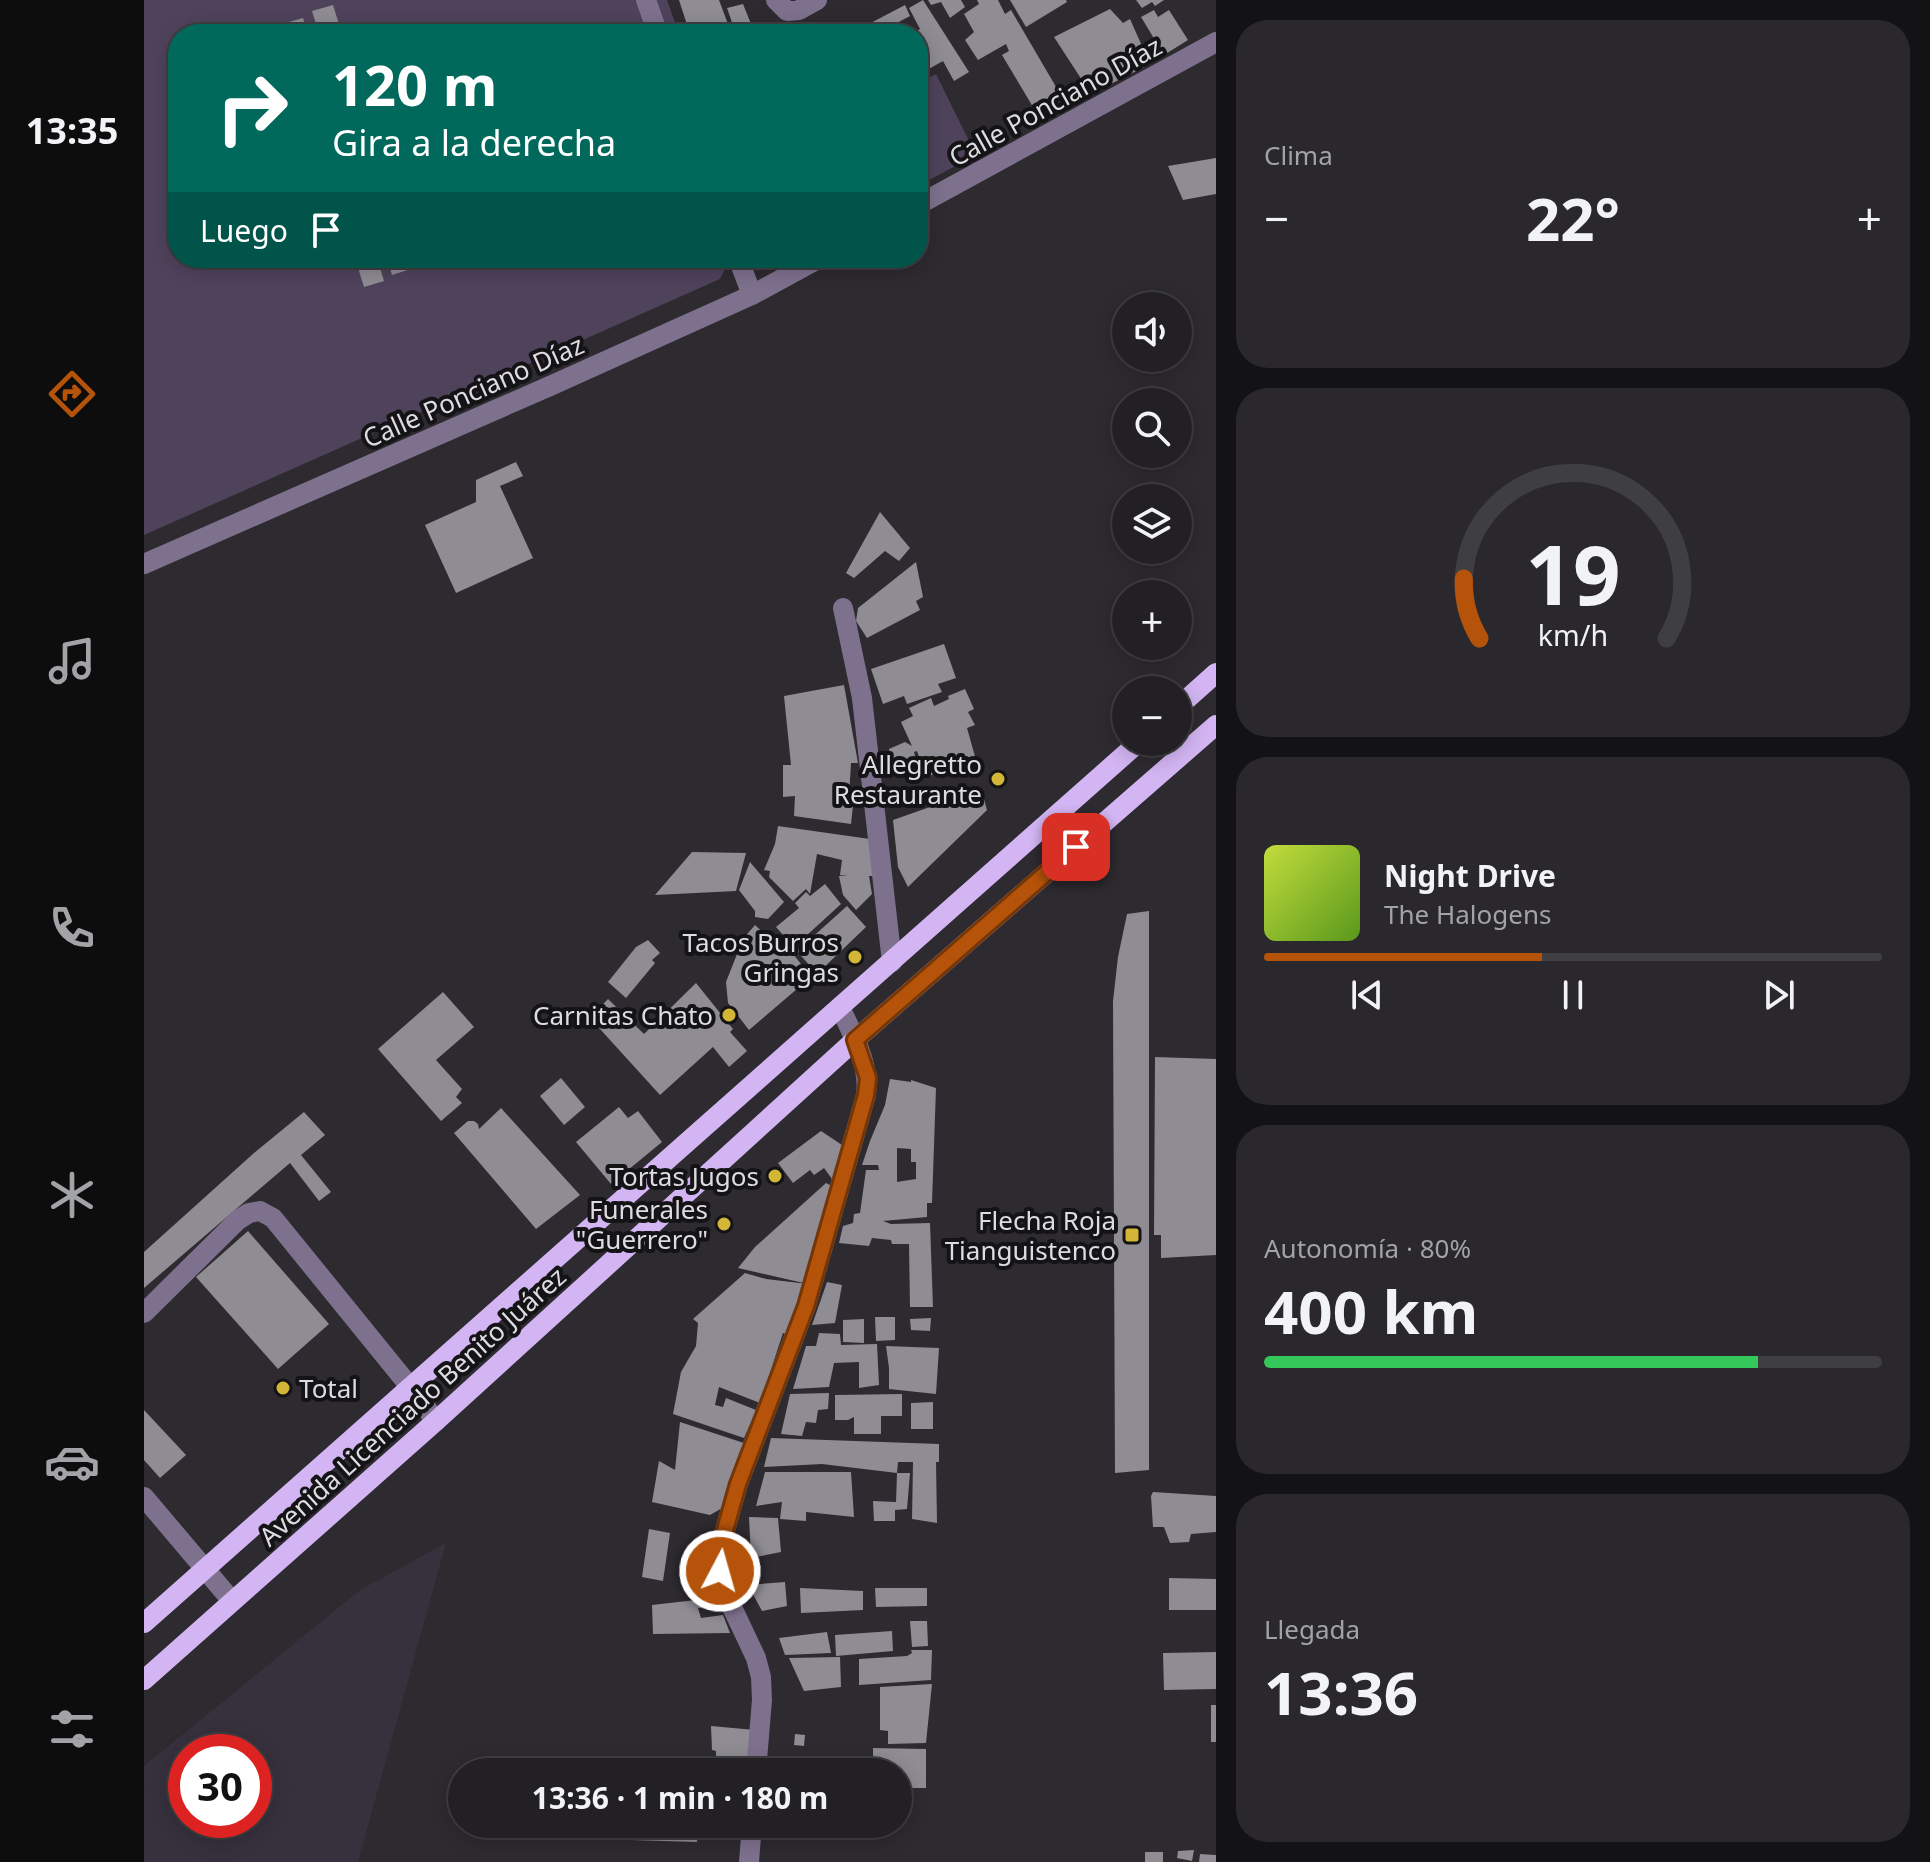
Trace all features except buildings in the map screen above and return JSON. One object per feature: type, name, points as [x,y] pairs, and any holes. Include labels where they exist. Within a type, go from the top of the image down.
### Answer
[{"type":"main road","points":[[1192,694],[1216,673]]},
{"type":"main road","name":"Avenida Licenciado Benito Juárez","points":[[144,1680],[436,1421],[855,1040],[1216,725]]},
{"type":"main road","name":"Avenida Licenciado Benito Juárez","points":[[144,1623],[1123,756]]},
{"type":"street","points":[[646,0],[654,24]]},
{"type":"street","points":[[782,6],[799,10],[817,0]]},
{"type":"street","name":"Calle Ponciano Díaz","points":[[928,200],[1216,42]]},
{"type":"street","points":[[742,268],[752,295]]},
{"type":"street","name":"Calle Ponciano Díaz","points":[[144,564],[550,386],[752,295],[802,268]]},
{"type":"street","points":[[843,608],[862,698],[892,962]]},
{"type":"street","points":[[757,1758],[761,1677],[756,1658],[722,1586],[720,1548],[738,1484],[806,1306],[866,1095],[868,1078],[840,1007]]},
{"type":"street","points":[[144,1313],[238,1220],[260,1211],[273,1218],[436,1421]]},
{"type":"street","points":[[144,1497],[232,1601]]},
{"type":"street","points":[[749,1862],[751,1838]]},
{"type":"shaded area","points":[[144,0],[667,0],[675,24],[168,24],[168,268],[726,268],[720,279],[144,535]]},
{"type":"shaded area","points":[[936,74],[976,155],[928,181],[928,78]]},
{"type":"shaded area","points":[[446,1543],[358,1862],[144,1862],[144,1766],[168,1746],[168,1838],[272,1838],[272,1734],[183,1734],[360,1590]]},
{"type":"place","name":"Allegretto Restaurante","points":[[998,779]]},
{"type":"place","name":"Tacos Burros Gringas","points":[[855,957]]},
{"type":"place","name":"Carnitas Chato","points":[[729,1015]]},
{"type":"place","name":"Tortas Jugos","points":[[775,1176]]},
{"type":"place","name":"Funerales \"Guerrero\"","points":[[724,1224]]},
{"type":"place","name":"Flecha Roja Tianguistenco","points":[[1132,1235]]},
{"type":"place","name":"Total","points":[[283,1388]]},
{"type":"route","points":[[720,1571],[720,1548],[725,1526],[806,1306],[866,1095],[868,1078],[855,1040],[1076,847]]}]
